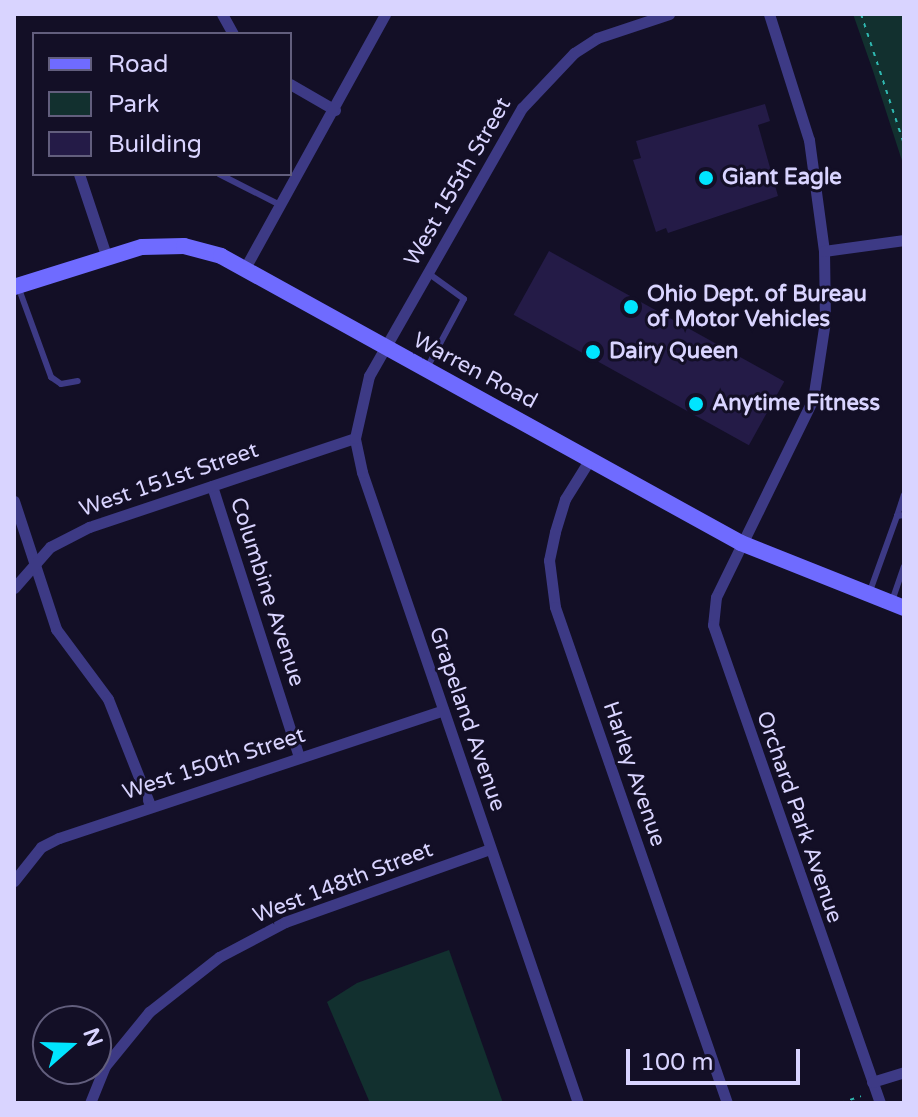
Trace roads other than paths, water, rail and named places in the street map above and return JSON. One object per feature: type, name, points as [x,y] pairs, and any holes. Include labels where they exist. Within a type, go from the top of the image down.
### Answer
[{"type":"main road","name":"Warren Road","points":[[16,286],[142,247],[184,246],[245,268],[741,543],[897,606]]},
{"type":"street","points":[[222,14],[232,32]]},
{"type":"street","points":[[245,268],[335,110],[385,14]]},
{"type":"street","name":"West 155th Street","points":[[386,348],[499,145],[539,88],[597,38],[669,14]]},
{"type":"street","name":"Orchard Park Avenue","points":[[769,14],[809,140],[824,251],[825,321],[813,399],[793,449],[741,543],[716,597],[713,625],[718,648],[880,1103]]},
{"type":"street","points":[[292,85],[335,110]]},
{"type":"street","points":[[80,176],[107,258]]},
{"type":"street","points":[[824,251],[904,240]]},
{"type":"street","name":"Grapeland Avenue","points":[[386,348],[360,402],[355,438],[362,472],[578,1103]]},
{"type":"street","name":"West 151st Street","points":[[14,588],[34,562],[89,527],[355,438]]},
{"type":"street","name":"Harley Avenue","points":[[590,459],[565,499],[555,532],[549,560],[555,607],[727,1103]]},
{"type":"street","name":"Columbine Avenue","points":[[212,486],[299,757]]},
{"type":"street","points":[[14,501],[56,629],[108,699],[150,805]]},
{"type":"street","name":"West 150th Street","points":[[14,881],[41,847],[150,805],[443,710]]},
{"type":"street","name":"West 148th Street","points":[[90,1103],[105,1066],[149,1012],[219,957],[285,922],[490,849]]},
{"type":"street","points":[[872,1082],[904,1072]]},
{"type":"lane","points":[[223,176],[280,205]]},
{"type":"lane","points":[[426,369],[464,299],[428,273]]},
{"type":"lane","points":[[16,286],[51,377],[61,384],[78,381]]},
{"type":"lane","points":[[869,594],[900,516],[904,495]]},
{"type":"lane","points":[[897,606],[904,567]]},
{"type":"place","name":"Giant Eagle","points":[[706,178]]},
{"type":"place","name":"Ohio Dept. of Bureau of Motor Vehicles","points":[[631,307]]},
{"type":"place","name":"Dairy Queen","points":[[593,352]]},
{"type":"place","name":"Anytime Fitness","points":[[696,404]]}]
